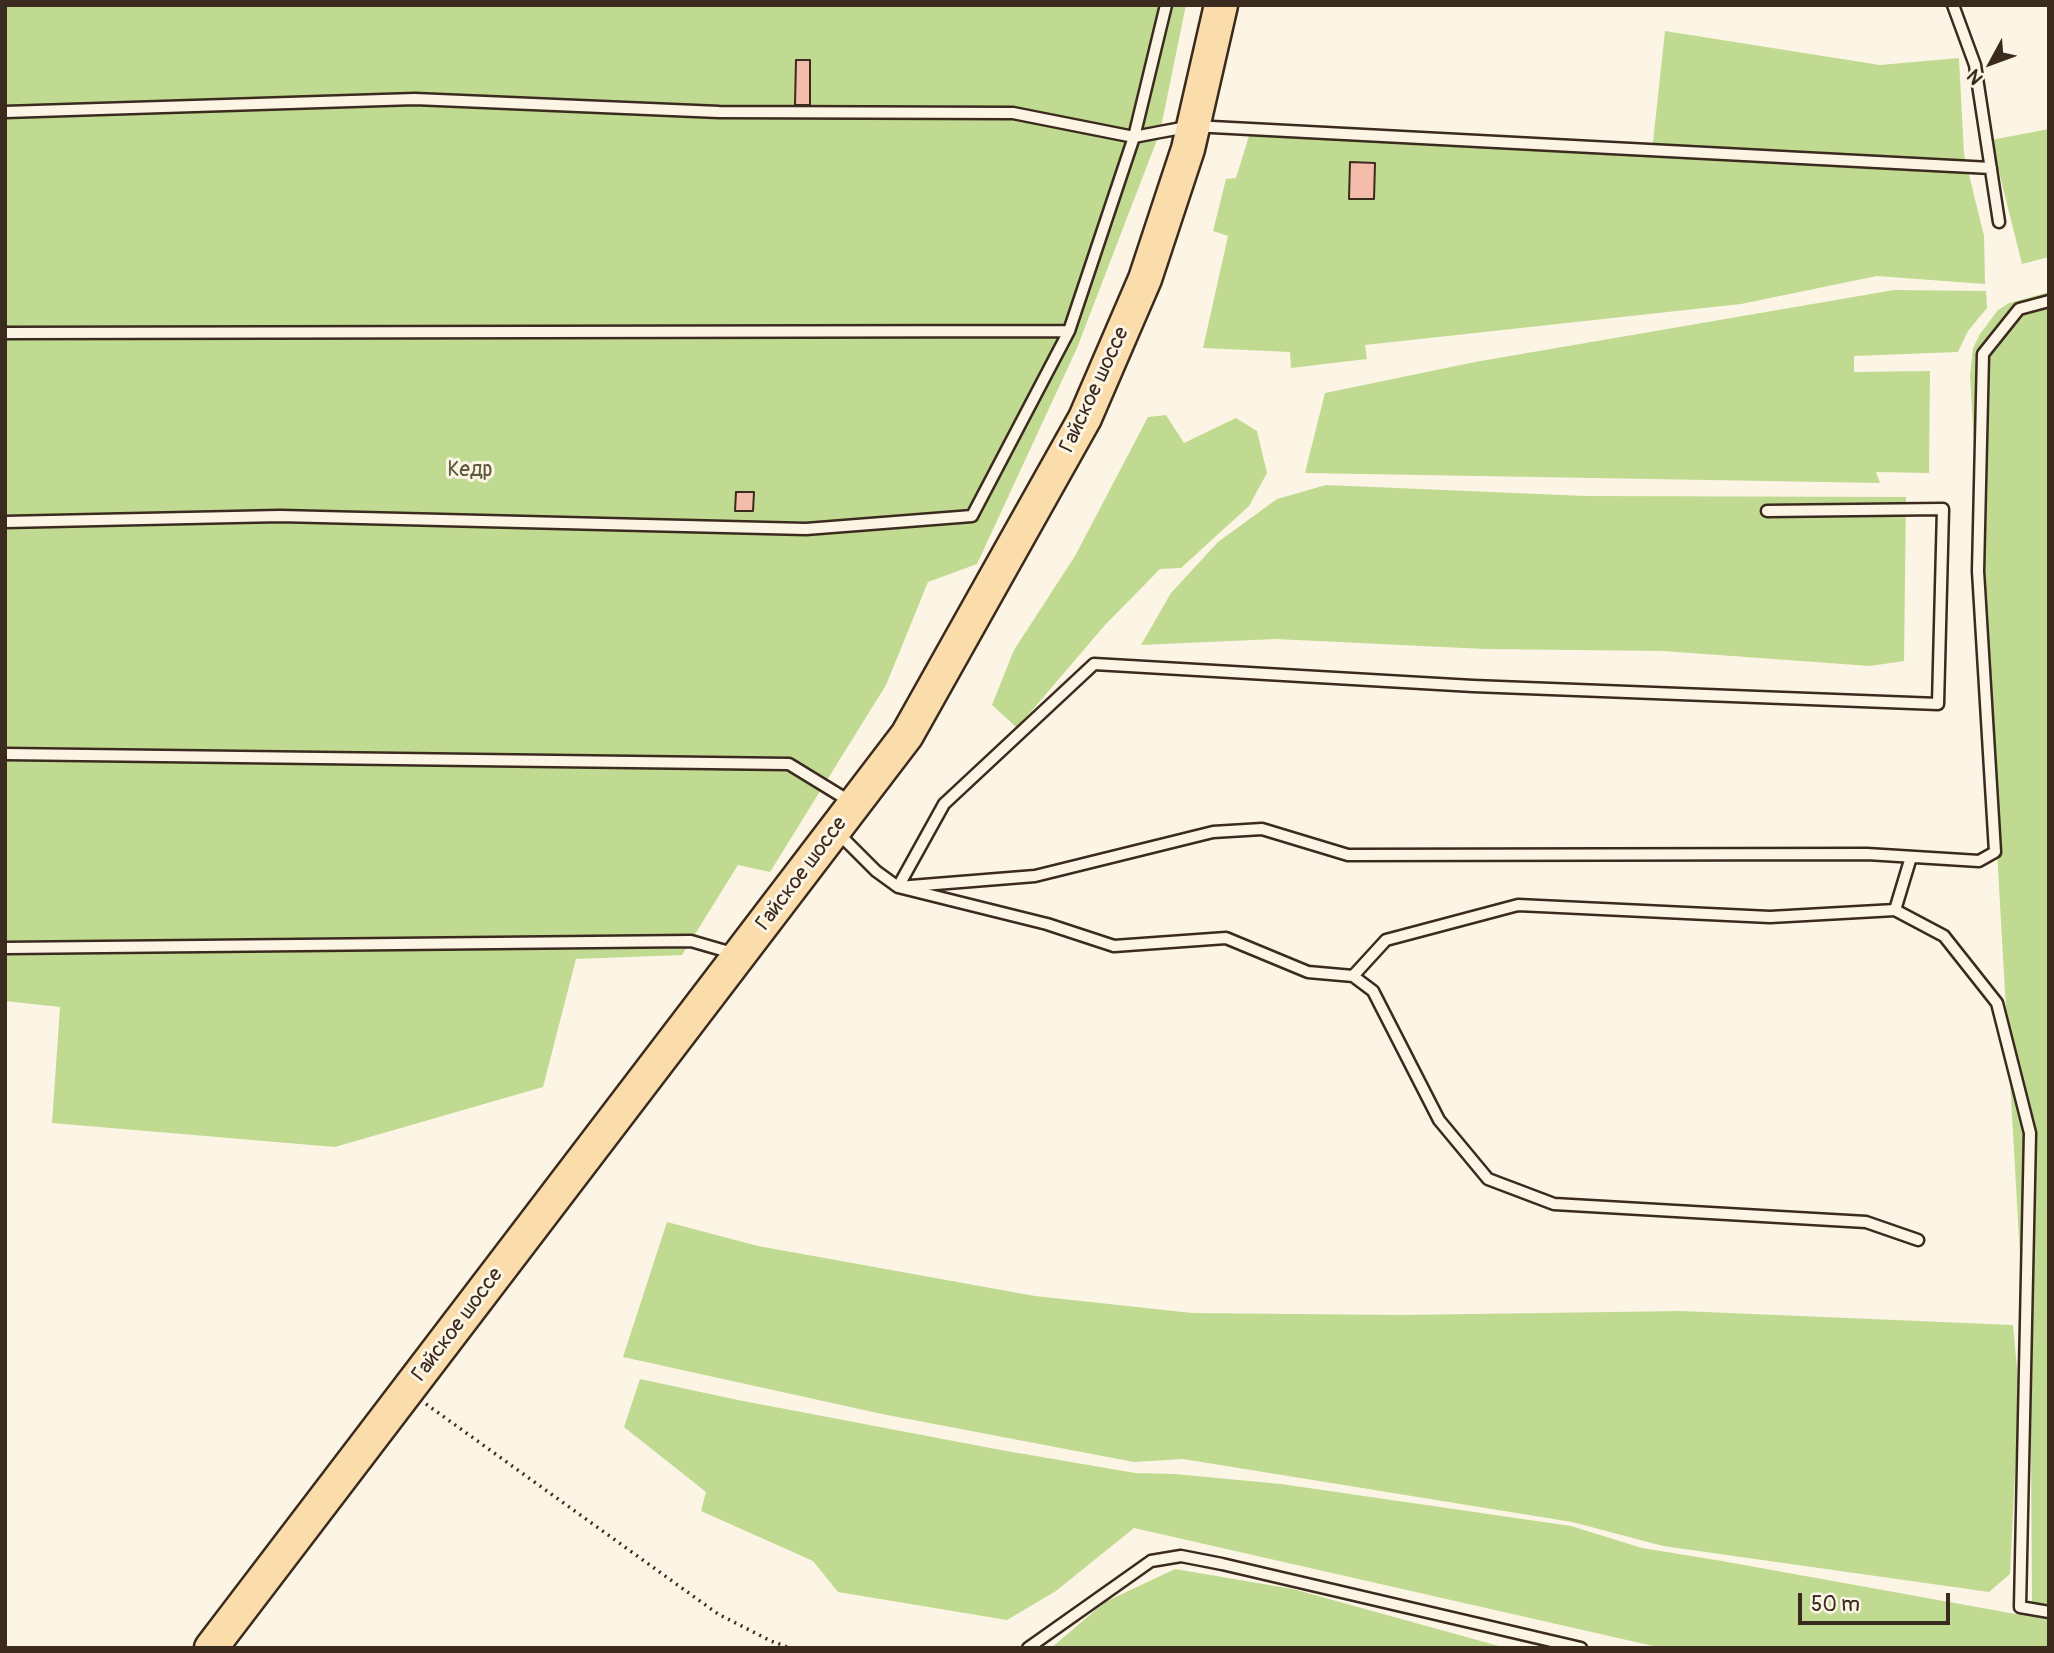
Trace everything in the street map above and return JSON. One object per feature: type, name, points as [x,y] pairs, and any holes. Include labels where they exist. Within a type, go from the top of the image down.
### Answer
[{"type":"main road","name":"Гайское шоссе","points":[[211,1648],[907,735],[1086,418],[1145,279],[1188,149],[1221,5]]},
{"type":"lane","points":[[5,522],[280,516],[806,529],[972,516],[1069,331],[1134,137],[1166,5]]},
{"type":"lane","points":[[1953,5],[1975,65],[1999,222]]},
{"type":"lane","points":[[5,112],[415,99],[719,113],[1013,113],[1134,137],[1194,126],[1991,168]]},
{"type":"lane","points":[[898,887],[1035,876],[1213,832],[1262,829],[1348,855],[1867,854],[1979,861],[1994,852],[1978,571],[1983,354],[2019,309],[2049,301]]},
{"type":"lane","points":[[5,333],[1069,331]]},
{"type":"lane","points":[[898,887],[944,804],[1094,664],[1473,686],[1938,704],[1943,509],[1768,511]]},
{"type":"lane","points":[[5,754],[789,764],[855,804]]},
{"type":"lane","points":[[835,830],[876,871],[898,887],[1048,924],[1114,946],[1226,939],[1308,972],[1353,976],[1373,991],[1439,1120],[1488,1179],[1554,1204],[1866,1222],[1918,1240]]},
{"type":"lane","points":[[1895,911],[1911,857]]},
{"type":"lane","points":[[1353,976],[1386,940],[1518,905],[1770,917],[1895,911],[1944,936],[1997,1003],[2030,1133],[2020,1607],[2049,1612]]},
{"type":"lane","points":[[5,948],[691,941],[740,955]]},
{"type":"lane","points":[[1028,1648],[1151,1561],[1181,1556],[1581,1648]]},
{"type":"path","points":[[407,1391],[718,1614],[790,1648]]},
{"type":"green space","name":"Кедр","points":[[5,5],[1186,5],[1160,132],[1077,348],[977,564],[928,582],[886,685],[770,872],[738,865],[682,955],[576,959],[543,1087],[335,1147],[52,1123],[60,1007],[5,1001]]},
{"type":"green space","points":[[1665,31],[1880,65],[1959,58],[1964,154],[1984,236],[1985,284],[1877,276],[1741,304],[1365,345],[1367,359],[1291,368],[1290,352],[1203,348],[1228,236],[1213,231],[1226,179],[1236,178],[1249,136],[1652,151]]},
{"type":"green space","points":[[2049,129],[2049,257],[2022,264],[1991,140]]},
{"type":"green space","points":[[1894,290],[1986,291],[1987,308],[1968,331],[1958,352],[1854,356],[1854,372],[1930,371],[1929,473],[1876,472],[1880,483],[1305,473],[1325,393],[1475,362]]},
{"type":"green space","points":[[2049,292],[2049,1608],[2032,1605],[2031,1450],[1970,375],[1973,348],[1998,310],[2009,303]]},
{"type":"green space","points":[[1166,415],[1184,443],[1236,418],[1257,431],[1267,473],[1249,506],[1181,568],[1160,569],[1105,625],[1017,728],[992,705],[1014,650],[1075,556],[1148,417]]},
{"type":"green space","points":[[1326,485],[1586,496],[1906,497],[1904,661],[1870,666],[1663,651],[1485,649],[1275,639],[1141,645],[1171,593],[1218,542],[1277,499]]},
{"type":"green space","points":[[667,1222],[758,1246],[1035,1296],[1192,1313],[1401,1315],[1682,1311],[2013,1325],[2019,1390],[2010,1574],[1989,1592],[1663,1546],[1572,1522],[1183,1459],[1134,1462],[882,1414],[623,1357]]},
{"type":"green space","points":[[640,1379],[1001,1450],[1135,1473],[1281,1484],[1571,1526],[1642,1548],[2049,1620],[2049,1648],[1662,1648],[1134,1528],[1056,1591],[1007,1620],[838,1592],[813,1561],[701,1511],[706,1492],[624,1427]]},
{"type":"green space","points":[[1175,1569],[1293,1589],[1506,1648],[1051,1648],[1105,1602]]},
{"type":"building","points":[[796,60],[810,60],[810,105],[795,105]]},
{"type":"building","points":[[1350,162],[1375,163],[1374,199],[1349,199]]},
{"type":"building","points":[[736,492],[754,492],[753,511],[735,511]]}]
